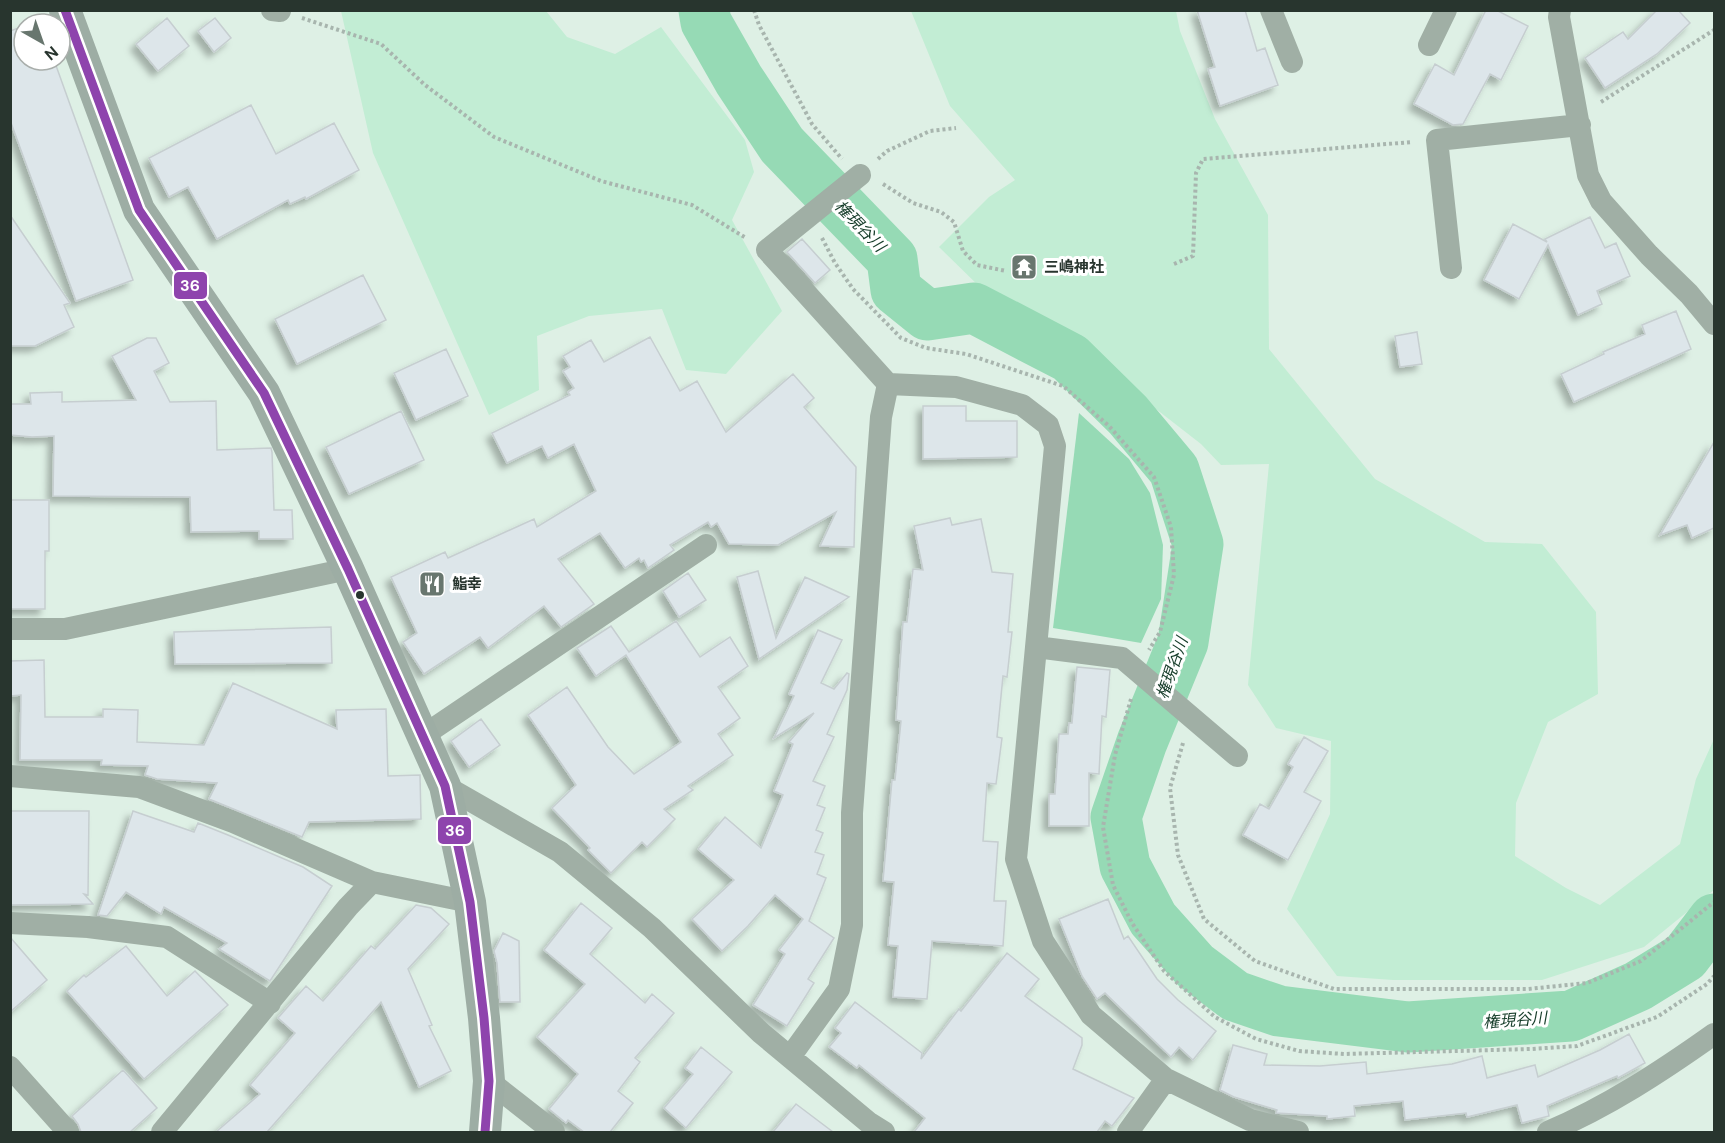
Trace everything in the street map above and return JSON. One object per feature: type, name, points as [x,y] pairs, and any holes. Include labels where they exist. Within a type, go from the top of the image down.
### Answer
[{"type":"street","points":[[65,10],[139,210],[264,393],[348,569],[445,786],[470,902],[489,1081],[485,1132]]},
{"type":"street","points":[[272,10],[280,11]]},
{"type":"street","points":[[1272,10],[1292,62]]},
{"type":"street","points":[[1429,45],[1446,10]]},
{"type":"street","points":[[1554,13],[1579,121],[1588,175],[1601,201],[1649,255],[1689,294],[1714,324]]},
{"type":"street","points":[[1452,268],[1437,140],[1579,121]]},
{"type":"street","points":[[860,175],[767,250],[888,384],[956,387],[1022,405],[1048,425],[1055,446],[1016,859],[1043,941],[1091,1015],[1166,1079],[1250,1120],[1298,1132]]},
{"type":"street","points":[[790,1057],[838,989],[852,925],[852,801],[880,429],[888,384]]},
{"type":"street","points":[[424,735],[706,545]]},
{"type":"street","points":[[10,629],[65,629],[348,569]]},
{"type":"street","points":[[1036,647],[1122,658],[1237,756]]},
{"type":"street","points":[[10,776],[139,787],[233,822],[372,882],[470,902]]},
{"type":"street","points":[[445,786],[560,852],[652,928],[760,1033],[884,1132]]},
{"type":"street","points":[[162,1132],[348,907],[372,882]]},
{"type":"street","points":[[10,923],[88,927],[167,937],[270,1003]]},
{"type":"street","points":[[1548,1132],[1583,1117],[1678,1059],[1714,1034]]},
{"type":"street","points":[[10,1067],[68,1132]]},
{"type":"street","points":[[1128,1132],[1166,1079]]},
{"type":"street","points":[[489,1081],[554,1132]]},
{"type":"path","points":[[754,10],[812,124],[844,161],[860,175],[886,185],[913,203],[941,212],[954,222],[963,251],[977,266],[1006,271]]},
{"type":"path","points":[[280,11],[381,44],[425,85],[494,137],[601,181],[692,205],[767,250]]},
{"type":"path","points":[[1579,121],[1714,30]]},
{"type":"path","points":[[860,175],[887,151],[930,131],[956,128]]},
{"type":"path","points":[[1174,264],[1193,256],[1196,173],[1203,159],[1437,140]]},
{"type":"path","points":[[1141,673],[1115,755],[1103,827],[1113,885],[1132,923],[1164,971],[1215,1017],[1256,1039],[1299,1051],[1344,1054],[1520,1050],[1577,1046],[1657,1017],[1707,984],[1714,976]]},
{"type":"path","points":[[1191,717],[1170,788],[1178,855],[1204,919],[1255,962],[1334,989],[1528,989],[1587,983],[1641,961],[1714,902]]},
{"type":"shaded area","points":[[341,11],[546,11],[567,37],[615,54],[661,27],[745,140],[754,172],[732,220],[782,311],[726,374],[686,370],[662,309],[589,316],[537,336],[539,390],[489,415],[373,153]]},
{"type":"shaded area","points":[[911,11],[1176,11],[1180,31],[1215,119],[1268,215],[1269,349],[1375,479],[1485,542],[1542,544],[1596,612],[1598,694],[1548,722],[1516,803],[1515,856],[1566,888],[1600,905],[1680,844],[1696,779],[1714,739],[1714,890],[1644,947],[1542,980],[1393,980],[1337,976],[1287,909],[1330,814],[1331,741],[1276,728],[1248,685],[1269,464],[1221,465],[1201,444],[1057,332],[985,292],[939,247],[989,197],[1015,180],[950,106]]},
{"type":"shaded area","points":[[1079,413],[1129,459],[1150,493],[1163,545],[1161,599],[1141,643],[1053,628]]},
{"type":"building","points":[[1197,10],[1245,10],[1257,51],[1265,48],[1278,85],[1220,106],[1208,69],[1215,67]]},
{"type":"building","points":[[1486,10],[1496,10],[1528,26],[1501,80],[1490,74],[1463,124],[1453,125],[1414,104],[1435,64],[1454,75]]},
{"type":"building","points":[[1657,10],[1678,10],[1690,23],[1657,54],[1605,88],[1585,58],[1623,32],[1628,39]]},
{"type":"building","points":[[167,18],[189,46],[158,71],[136,44]]},
{"type":"building","points":[[215,18],[231,38],[214,52],[198,31]]},
{"type":"building","points":[[12,30],[12,72],[58,72],[133,280],[76,301],[10,120],[10,31]]},
{"type":"building","points":[[251,105],[276,154],[334,123],[359,170],[306,199],[305,197],[290,204],[288,200],[217,239],[188,187],[169,197],[149,158]]},
{"type":"building","points":[[10,215],[70,303],[64,305],[74,327],[35,346],[10,346]]},
{"type":"building","points":[[1590,217],[1605,248],[1616,243],[1630,276],[1597,291],[1602,304],[1578,315],[1548,245],[1519,299],[1484,280],[1513,224],[1547,242],[1545,239]]},
{"type":"building","points":[[802,239],[830,270],[815,283],[787,252]]},
{"type":"building","points":[[363,275],[386,320],[297,364],[275,319]]},
{"type":"building","points":[[1676,311],[1691,349],[1574,402],[1561,374],[1604,354],[1603,352],[1645,334],[1642,325]]},
{"type":"building","points":[[1417,332],[1422,364],[1400,367],[1395,336]]},
{"type":"building","points":[[650,337],[680,391],[697,381],[726,432],[793,374],[814,398],[804,407],[856,467],[854,547],[820,546],[836,512],[778,545],[729,544],[717,523],[711,527],[708,522],[670,545],[674,550],[648,568],[644,560],[641,562],[639,558],[625,568],[600,533],[558,559],[594,604],[561,627],[544,606],[488,648],[480,637],[424,674],[403,642],[417,633],[391,577],[445,552],[448,558],[534,519],[537,527],[596,491],[574,444],[548,458],[542,446],[507,463],[492,433],[570,395],[568,392],[574,388],[563,371],[570,367],[563,356],[591,340],[604,362]]},
{"type":"building","points":[[147,338],[156,338],[169,363],[154,371],[170,402],[216,401],[217,450],[271,448],[274,510],[292,510],[293,539],[259,539],[259,531],[191,532],[190,497],[53,496],[54,436],[10,435],[10,404],[31,404],[30,393],[62,392],[62,402],[136,400],[112,356]]},
{"type":"building","points":[[446,349],[468,396],[416,420],[394,373]]},
{"type":"building","points":[[923,406],[966,406],[966,421],[1017,421],[1017,457],[923,459]]},
{"type":"building","points":[[401,411],[424,460],[349,494],[326,447]]},
{"type":"building","points":[[1714,442],[1714,528],[1692,538],[1687,525],[1660,535]]},
{"type":"building","points":[[10,500],[49,500],[49,551],[45,551],[45,609],[10,609]]},
{"type":"building","points":[[950,518],[952,525],[981,519],[992,572],[1013,574],[1008,632],[1012,632],[1007,677],[1003,676],[997,737],[1002,738],[996,784],[987,783],[983,841],[998,842],[994,901],[1006,901],[1003,946],[932,941],[927,999],[893,997],[898,946],[888,945],[894,882],[883,881],[892,780],[895,780],[901,721],[896,720],[903,622],[907,622],[913,569],[923,570],[914,526]]},
{"type":"building","points":[[758,571],[776,638],[805,577],[849,597],[759,659],[737,577]]},
{"type":"building","points":[[688,573],[706,600],[679,617],[663,591]]},
{"type":"building","points":[[676,621],[700,657],[730,637],[748,666],[718,687],[740,718],[718,734],[733,755],[688,786],[693,790],[664,809],[675,819],[647,847],[642,842],[611,873],[552,808],[576,785],[528,715],[567,687],[608,747],[634,774],[681,742],[626,655],[596,676],[577,648],[611,626],[629,652]]},
{"type":"building","points":[[331,627],[332,663],[175,664],[174,632]]},
{"type":"building","points":[[818,630],[842,640],[821,683],[834,689],[847,673],[849,674],[847,690],[827,734],[834,737],[813,781],[825,786],[817,805],[825,808],[816,830],[823,833],[815,852],[824,855],[817,874],[826,878],[809,921],[834,938],[808,979],[814,983],[787,1026],[753,1005],[785,954],[779,950],[803,919],[775,895],[722,951],[692,919],[734,880],[698,849],[725,817],[761,848],[783,795],[774,791],[793,744],[789,742],[814,713],[774,738],[794,696],[789,694]]},
{"type":"building","points":[[44,660],[45,717],[103,717],[103,709],[138,710],[137,742],[204,745],[233,683],[337,729],[336,710],[386,709],[388,776],[420,775],[421,819],[309,822],[302,837],[209,799],[217,783],[157,779],[145,775],[148,766],[101,765],[102,760],[20,760],[21,695],[10,696],[10,661]]},
{"type":"building","points":[[1077,667],[1110,670],[1106,717],[1102,716],[1099,774],[1089,773],[1089,826],[1049,826],[1049,794],[1055,794],[1059,734],[1068,734],[1069,723],[1072,723]]},
{"type":"building","points":[[481,719],[500,745],[469,767],[451,741]]},
{"type":"building","points":[[1304,737],[1328,751],[1304,792],[1321,801],[1288,860],[1243,835],[1260,804],[1269,809],[1293,767],[1288,764]]},
{"type":"building","points":[[10,811],[89,811],[88,895],[84,894],[93,904],[10,905]]},
{"type":"building","points":[[133,811],[194,832],[198,823],[303,867],[332,886],[270,981],[219,949],[227,943],[164,907],[161,914],[126,892],[107,916],[98,915]]},
{"type":"building","points":[[1108,899],[1124,939],[1128,936],[1157,979],[1178,1000],[1216,1031],[1193,1060],[1179,1047],[1171,1057],[1105,993],[1097,999],[1082,976],[1059,919]]},
{"type":"building","points":[[581,903],[612,928],[590,954],[645,1003],[652,994],[674,1013],[635,1058],[640,1062],[618,1091],[633,1103],[610,1132],[584,1132],[568,1120],[566,1123],[549,1109],[578,1074],[537,1037],[585,984],[544,950]]},
{"type":"building","points":[[416,905],[431,908],[449,924],[408,969],[432,1025],[429,1026],[451,1071],[419,1087],[381,1002],[267,1132],[216,1132],[260,1094],[250,1085],[295,1033],[278,1018],[306,986],[323,1001],[371,946],[375,949]]},
{"type":"building","points":[[503,933],[519,941],[520,1002],[500,1002],[494,951]]},
{"type":"building","points":[[10,937],[47,980],[10,1012]]},
{"type":"building","points":[[126,946],[167,996],[195,971],[228,1005],[144,1079],[67,991],[84,975],[86,977]]},
{"type":"building","points":[[1007,953],[1039,979],[1025,996],[1082,1038],[1082,1045],[1073,1069],[1134,1098],[1112,1126],[1105,1121],[1097,1132],[914,1132],[925,1118],[859,1065],[857,1068],[829,1047],[841,1033],[835,1028],[855,1002],[922,1053],[921,1059],[959,1009],[961,1011]]},
{"type":"building","points":[[1629,1034],[1645,1063],[1618,1078],[1617,1076],[1547,1106],[1549,1116],[1522,1123],[1517,1105],[1467,1117],[1466,1113],[1405,1120],[1403,1101],[1354,1106],[1355,1116],[1327,1119],[1327,1116],[1276,1113],[1277,1110],[1234,1097],[1220,1090],[1233,1045],[1267,1054],[1264,1065],[1320,1066],[1366,1062],[1367,1074],[1452,1064],[1482,1056],[1487,1078],[1535,1065],[1538,1077],[1600,1050]]},
{"type":"building","points":[[701,1047],[732,1072],[686,1128],[664,1108],[693,1074],[685,1068]]},
{"type":"building","points":[[123,1070],[157,1108],[130,1132],[81,1132],[72,1116]]},
{"type":"building","points":[[796,1104],[833,1132],[773,1132]]},
{"type":"waterway","name":"権現谷川","points":[[704,10],[706,22],[739,80],[782,145],[892,259],[896,290],[927,315],[974,308],[1070,358],[1128,415],[1174,470],[1198,544],[1183,642],[1142,742],[1116,817],[1125,866],[1153,919],[1195,966],[1235,996],[1279,1011],[1408,1027],[1571,1016],[1638,986],[1685,957],[1714,919]]},
{"type":"transit line","name":"36","points":[[65,10],[139,210],[264,393],[348,569],[445,786],[470,902],[484,1018],[489,1081],[485,1132]]},
{"type":"place","name":"三嶋神社","points":[[1024,267]]},
{"type":"place","name":"鮨幸","points":[[432,584]]}]
